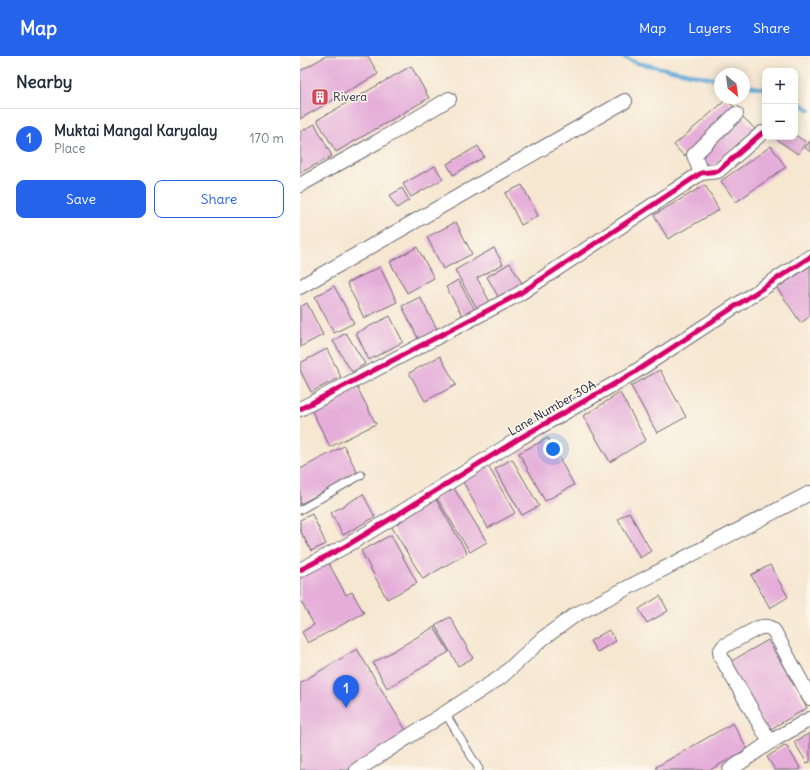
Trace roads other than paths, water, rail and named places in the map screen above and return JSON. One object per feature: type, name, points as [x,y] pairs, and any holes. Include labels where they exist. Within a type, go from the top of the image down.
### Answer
[{"type":"street","points":[[300,185],[377,142],[449,99]]},
{"type":"street","points":[[300,287],[625,101]]},
{"type":"street","points":[[701,173],[694,154],[736,114]]},
{"type":"street","points":[[300,409],[519,294],[701,173],[718,171],[762,133]]},
{"type":"street","name":"Lane Number 30A","points":[[300,570],[346,546],[520,438],[635,372],[810,257]]},
{"type":"street","points":[[357,770],[501,677],[542,639],[575,615],[810,493]]},
{"type":"street","points":[[770,742],[721,657],[720,652],[724,646],[758,628],[770,627],[774,631],[810,698]]},
{"type":"street","points":[[730,770],[770,742],[810,719]]},
{"type":"lane","points":[[300,510],[361,475]]},
{"type":"lane","points":[[445,713],[479,769],[478,770]]},
{"type":"waterway","points":[[620,56],[637,63],[714,79]]},
{"type":"waterway","points":[[750,86],[762,88]]},
{"type":"waterway","points":[[798,102],[810,110]]},
{"type":"place","name":"Rivera","points":[[320,97]]},
{"type":"place","name":"Muktai Mangal Karyalay","points":[[346,708]]}]
